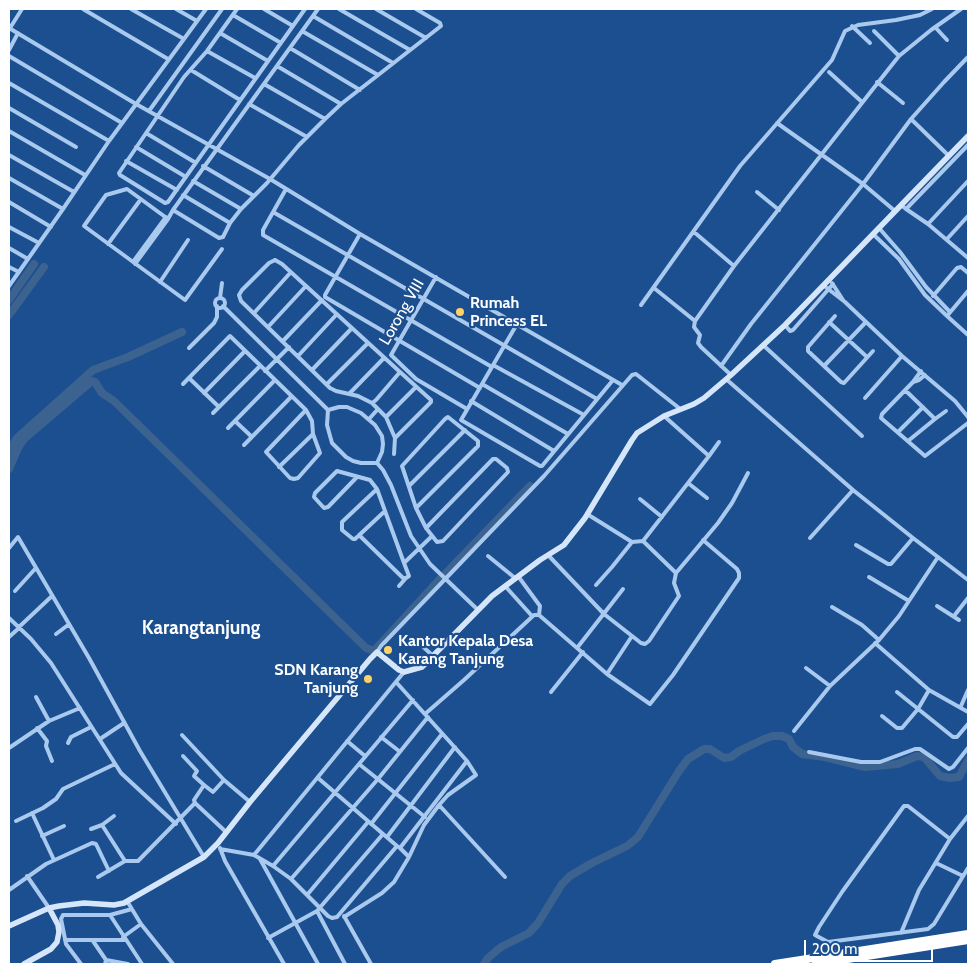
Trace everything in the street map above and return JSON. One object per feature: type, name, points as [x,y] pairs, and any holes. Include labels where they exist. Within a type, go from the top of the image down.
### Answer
[{"type":"highway","points":[[775,964],[968,934]]},
{"type":"highway","points":[[816,964],[968,940]]},
{"type":"street","points":[[22,9],[9,28],[148,111],[216,148],[360,234],[618,383]]},
{"type":"street","points":[[83,9],[168,60]]},
{"type":"street","points":[[131,9],[184,39]]},
{"type":"street","points":[[176,9],[197,21]]},
{"type":"street","points":[[9,286],[109,141],[122,123],[139,105],[168,60],[206,9]]},
{"type":"street","points":[[148,111],[222,9]]},
{"type":"street","points":[[237,9],[157,116],[126,161],[120,175],[165,203],[168,202],[177,190],[304,9]]},
{"type":"street","points":[[264,9],[303,29],[378,75]]},
{"type":"street","points":[[134,263],[318,9]]},
{"type":"street","points":[[339,9],[410,50]]},
{"type":"street","points":[[376,9],[426,38]]},
{"type":"street","points":[[172,211],[220,238],[223,237],[230,223],[241,209],[271,180],[306,137],[341,104],[442,24],[416,9]]},
{"type":"street","points":[[641,304],[740,166],[832,60],[844,34],[852,26],[858,24],[884,23],[920,15],[932,9]]},
{"type":"street","points":[[962,9],[935,27],[899,56],[877,82],[734,266],[695,321],[694,327],[700,335],[698,343],[729,377],[853,490],[968,580]]},
{"type":"street","points":[[233,15],[280,43]]},
{"type":"street","points":[[313,16],[393,64]]},
{"type":"street","points":[[852,26],[870,43]]},
{"type":"street","points":[[935,27],[947,40]]},
{"type":"street","points":[[874,31],[899,56]]},
{"type":"street","points":[[9,50],[18,33]]},
{"type":"street","points":[[220,33],[268,61]]},
{"type":"street","points":[[290,48],[360,90]]},
{"type":"street","points":[[207,51],[255,78]]},
{"type":"street","points":[[9,56],[122,123]]},
{"type":"street","points":[[721,366],[911,120],[968,57]]},
{"type":"street","points":[[277,66],[341,104]]},
{"type":"street","points":[[191,70],[240,100]]},
{"type":"street","points":[[829,72],[862,102]]},
{"type":"street","points":[[877,82],[903,103]]},
{"type":"street","points":[[9,83],[109,141]]},
{"type":"street","points":[[264,84],[325,119]]},
{"type":"street","points":[[250,104],[306,137]]},
{"type":"street","points":[[9,108],[76,147]]},
{"type":"street","points":[[911,120],[949,156]]},
{"type":"street","points":[[776,123],[863,184],[895,211]]},
{"type":"street","points":[[9,131],[85,175]]},
{"type":"street","points":[[146,133],[196,163]]},
{"type":"street","points":[[903,207],[949,156],[965,143]]},
{"type":"street","points":[[965,143],[968,152]]},
{"type":"street","points":[[254,855],[404,672],[422,667],[478,610],[505,586],[564,545],[571,538],[637,433],[679,408],[699,401],[729,377],[826,287],[878,228],[895,211],[903,207],[965,143]]},
{"type":"street","points":[[136,147],[186,177]]},
{"type":"street","points":[[9,155],[74,192]]},
{"type":"street","points":[[126,161],[177,190]]},
{"type":"street","points":[[203,166],[254,196]]},
{"type":"street","points":[[9,178],[63,210]]},
{"type":"street","points":[[193,181],[241,209]]},
{"type":"street","points":[[928,224],[968,181]]},
{"type":"street","points":[[285,189],[263,230],[263,235],[410,320],[584,416]]},
{"type":"street","points":[[167,218],[127,190],[106,195],[84,226],[185,300],[222,248]]},
{"type":"street","points":[[757,192],[779,210]]},
{"type":"street","points":[[183,195],[230,223]]},
{"type":"street","points":[[108,244],[141,199]]},
{"type":"street","points":[[9,202],[51,226]]},
{"type":"street","points":[[903,207],[967,254]]},
{"type":"street","points":[[273,212],[597,399]]},
{"type":"street","points":[[947,240],[968,216]]},
{"type":"street","points":[[9,226],[39,244]]},
{"type":"street","points":[[878,228],[900,252],[932,298]]},
{"type":"street","points":[[694,232],[734,266]]},
{"type":"street","points":[[360,234],[325,297],[398,341],[568,434]]},
{"type":"street","points":[[873,234],[932,298],[967,332]]},
{"type":"street","points":[[160,282],[188,240]]},
{"type":"street","points":[[9,248],[28,259]]},
{"type":"street","points":[[394,454],[396,438],[386,417],[372,403],[358,396],[336,391],[327,384],[241,300],[239,296],[242,290],[272,261],[278,262],[291,272],[430,400],[431,402],[396,438]]},
{"type":"street","points":[[9,267],[18,272]]},
{"type":"street","points":[[932,298],[957,268],[961,267],[968,274]]},
{"type":"street","points":[[254,313],[291,272]]},
{"type":"street","name":"Lorong VIII","points":[[436,277],[391,352],[391,357],[416,379],[467,408]]},
{"type":"street","points":[[189,348],[214,323],[217,317],[216,300],[220,298],[222,282]]},
{"type":"street","points":[[831,282],[844,302]]},
{"type":"street","points":[[268,327],[306,286]]},
{"type":"street","points":[[826,287],[955,401],[968,417]]},
{"type":"street","points":[[654,288],[695,321]]},
{"type":"street","points":[[948,314],[968,291]]},
{"type":"street","points":[[220,298],[225,302],[223,306]]},
{"type":"street","points":[[283,341],[322,300]]},
{"type":"street","points":[[217,306],[223,306],[328,410]]},
{"type":"street","points":[[298,356],[337,314]]},
{"type":"street","points":[[835,316],[807,349],[841,382],[844,383],[873,351]]},
{"type":"street","points":[[829,322],[867,358]]},
{"type":"street","points":[[824,366],[865,323]]},
{"type":"street","points":[[517,324],[461,421],[540,466],[597,399],[632,375],[636,374],[679,408]]},
{"type":"street","points":[[312,370],[352,328]]},
{"type":"street","points":[[182,384],[230,336],[306,410],[312,421],[313,434],[320,453],[298,478],[290,478],[266,453],[266,450],[306,410]]},
{"type":"street","points":[[327,384],[368,343]]},
{"type":"street","points":[[763,345],[862,436]]},
{"type":"street","points":[[265,371],[289,347]]},
{"type":"street","points":[[204,393],[245,351]]},
{"type":"street","points":[[865,398],[902,356]]},
{"type":"street","points":[[350,394],[384,358]]},
{"type":"street","points":[[214,413],[260,366]]},
{"type":"street","points":[[921,371],[881,416],[925,456],[968,423]]},
{"type":"street","points":[[372,403],[400,372]]},
{"type":"street","points":[[913,382],[925,375]]},
{"type":"street","points":[[189,378],[219,407]]},
{"type":"street","points":[[228,428],[275,380]]},
{"type":"street","points":[[9,926],[49,908],[64,904],[119,905],[204,857],[219,846],[226,832],[250,802],[370,659],[378,652],[381,646],[544,476],[618,383]]},
{"type":"street","points":[[386,417],[416,387]]},
{"type":"street","points":[[905,390],[935,419]]},
{"type":"street","points":[[244,445],[291,397]]},
{"type":"street","points":[[471,401],[554,451]]},
{"type":"street","points":[[328,410],[347,407],[369,419],[382,436],[382,452],[377,463]]},
{"type":"street","points":[[898,432],[923,407]]},
{"type":"street","points":[[369,419],[378,409]]},
{"type":"street","points":[[328,410],[326,425],[329,435],[332,442],[341,452],[353,461],[377,463]]},
{"type":"street","points":[[908,441],[946,411]]},
{"type":"street","points":[[664,416],[709,456]]},
{"type":"street","points":[[416,508],[478,446],[478,442],[448,417],[403,463],[402,470],[410,485],[416,508],[426,528],[431,537],[436,542],[443,541],[508,472],[507,468],[496,459],[493,459],[426,528]]},
{"type":"street","points":[[235,421],[252,437]]},
{"type":"street","points":[[410,485],[464,430]]},
{"type":"street","points":[[279,467],[313,434]]},
{"type":"street","points":[[587,514],[632,542],[642,541],[719,442]]},
{"type":"street","points":[[377,463],[387,477],[406,526],[419,548],[430,564],[478,610]]},
{"type":"street","points":[[357,477],[328,507],[324,508],[314,497],[314,493],[337,471],[370,480],[377,489],[409,576],[399,586]]},
{"type":"street","points":[[548,555],[604,614],[641,643],[645,644],[649,641],[679,596],[674,583],[676,573],[732,504],[748,473]]},
{"type":"street","points":[[688,483],[707,498]]},
{"type":"street","points":[[377,489],[341,525],[342,530],[353,539],[385,510]]},
{"type":"street","points":[[810,538],[853,490]]},
{"type":"street","points":[[640,499],[662,517]]},
{"type":"street","points":[[359,535],[403,578],[406,578]]},
{"type":"street","points":[[9,548],[18,537],[35,569],[89,658],[124,723],[204,857]]},
{"type":"street","points":[[404,563],[431,537]]},
{"type":"street","points":[[856,545],[891,564],[912,538]]},
{"type":"street","points":[[291,879],[378,779],[426,715],[536,614],[607,674],[647,704],[650,704],[673,675],[739,578],[738,570],[703,540]]},
{"type":"street","points":[[642,541],[676,573]]},
{"type":"street","points":[[596,585],[632,542]]},
{"type":"street","points":[[488,556],[517,577],[540,606],[539,615]]},
{"type":"street","points":[[794,731],[830,686],[879,640],[899,616],[938,557]]},
{"type":"street","points":[[15,591],[35,569]]},
{"type":"street","points":[[869,577],[909,601]]},
{"type":"street","points":[[505,586],[532,616]]},
{"type":"street","points":[[577,648],[623,589]]},
{"type":"street","points":[[9,637],[52,596]]},
{"type":"street","points":[[954,616],[968,598]]},
{"type":"street","points":[[937,606],[959,620]]},
{"type":"street","points":[[832,607],[862,625],[879,640]]},
{"type":"street","points":[[9,618],[38,646],[51,663],[115,764],[132,785],[176,824]]},
{"type":"street","points":[[56,634],[68,625]]},
{"type":"street","points":[[607,674],[632,636]]},
{"type":"street","points":[[417,641],[433,656]]},
{"type":"street","points":[[875,643],[930,690],[961,706],[968,712]]},
{"type":"street","points":[[378,652],[404,672]]},
{"type":"street","points":[[551,692],[583,652]]},
{"type":"street","points":[[806,668],[830,686]]},
{"type":"street","points":[[318,909],[332,918],[337,918],[398,847],[448,795],[476,775],[455,747],[396,682]]},
{"type":"street","points":[[882,716],[897,728],[901,728],[918,709],[930,690]]},
{"type":"street","points":[[961,706],[968,690]]},
{"type":"street","points":[[897,692],[954,737],[957,737],[968,724]]},
{"type":"street","points":[[36,697],[49,721]]},
{"type":"street","points":[[273,866],[336,794],[365,756],[413,700]]},
{"type":"street","points":[[9,748],[49,721],[80,708]]},
{"type":"street","points":[[100,739],[124,723]]},
{"type":"street","points":[[68,743],[71,737],[91,727]]},
{"type":"street","points":[[37,728],[47,742],[46,746],[52,762]]},
{"type":"street","points":[[182,734],[224,780],[250,802]]},
{"type":"street","points":[[307,895],[442,734]]},
{"type":"street","points":[[381,737],[399,751]]},
{"type":"street","points":[[347,742],[365,756]]},
{"type":"street","points":[[268,938],[318,909],[385,835],[455,747]]},
{"type":"street","points":[[808,752],[861,762],[880,762],[920,749],[949,769],[955,765],[968,748]]},
{"type":"street","points":[[183,756],[196,771],[194,776],[213,792],[224,780]]},
{"type":"street","points":[[344,917],[382,893],[394,882],[409,857],[427,817],[467,761]]},
{"type":"street","points":[[16,821],[56,799],[63,789],[115,764]]},
{"type":"street","points":[[359,764],[427,817]]},
{"type":"street","points":[[318,778],[409,857]]},
{"type":"street","points":[[98,877],[126,861],[138,861],[181,819],[195,803],[194,799],[204,786]]},
{"type":"street","points":[[195,803],[226,832]]},
{"type":"street","points":[[439,805],[504,878]]},
{"type":"street","points":[[950,839],[908,806],[904,806],[819,926],[815,935],[828,942],[924,931],[931,927],[968,868]]},
{"type":"street","points":[[32,813],[54,860]]},
{"type":"street","points":[[91,829],[102,825],[114,816]]},
{"type":"street","points":[[901,933],[918,890],[937,864],[950,839],[968,816]]},
{"type":"street","points":[[102,825],[126,861]]},
{"type":"street","points":[[42,836],[64,826]]},
{"type":"street","points":[[9,890],[27,876],[54,860],[94,842],[109,871]]},
{"type":"street","points":[[219,846],[254,855],[291,879],[318,909],[344,964]]},
{"type":"street","points":[[219,846],[225,861],[284,964]]},
{"type":"street","points":[[260,859],[318,964]]},
{"type":"street","points":[[937,864],[962,876]]},
{"type":"street","points":[[24,964],[52,949],[57,942],[59,932],[58,925],[49,908],[27,876]]},
{"type":"street","points":[[127,901],[141,924],[173,964]]},
{"type":"street","points":[[81,964],[68,949],[61,919],[63,915],[110,915],[132,909]]},
{"type":"street","points":[[341,912],[371,964]]},
{"type":"street","points":[[110,915],[142,964]]},
{"type":"street","points":[[65,940],[93,941],[124,938],[141,924]]},
{"type":"street","points":[[93,941],[105,962],[128,964]]},
{"type":"waterway","points":[[9,300],[34,264]]},
{"type":"waterway","points":[[9,315],[44,267]]},
{"type":"waterway","points":[[9,451],[17,438],[93,370],[128,357],[182,332]]},
{"type":"waterway","points":[[9,469],[24,439],[92,381],[95,382],[102,393],[114,401],[366,648],[374,651],[440,579]]},
{"type":"waterway","points":[[446,573],[530,486]]},
{"type":"waterway","points":[[484,964],[501,947],[529,933],[538,923],[562,884],[570,876],[627,846],[638,837],[679,771],[688,759],[704,749],[710,749],[724,758],[731,757],[764,739],[782,736],[789,739],[793,747],[802,754],[825,757],[865,767],[898,764],[917,756],[924,757],[940,776],[950,778],[959,777],[968,760]]},
{"type":"place","name":"Rumah Princess EL","points":[[460,312]]},
{"type":"place","name":"Kantor Kepala Desa Karang Tanjung","points":[[388,650]]},
{"type":"place","name":"SDN Karang Tanjung","points":[[368,679]]},
{"type":"district","name":"Karangtanjung","points":[[201,628]]}]
